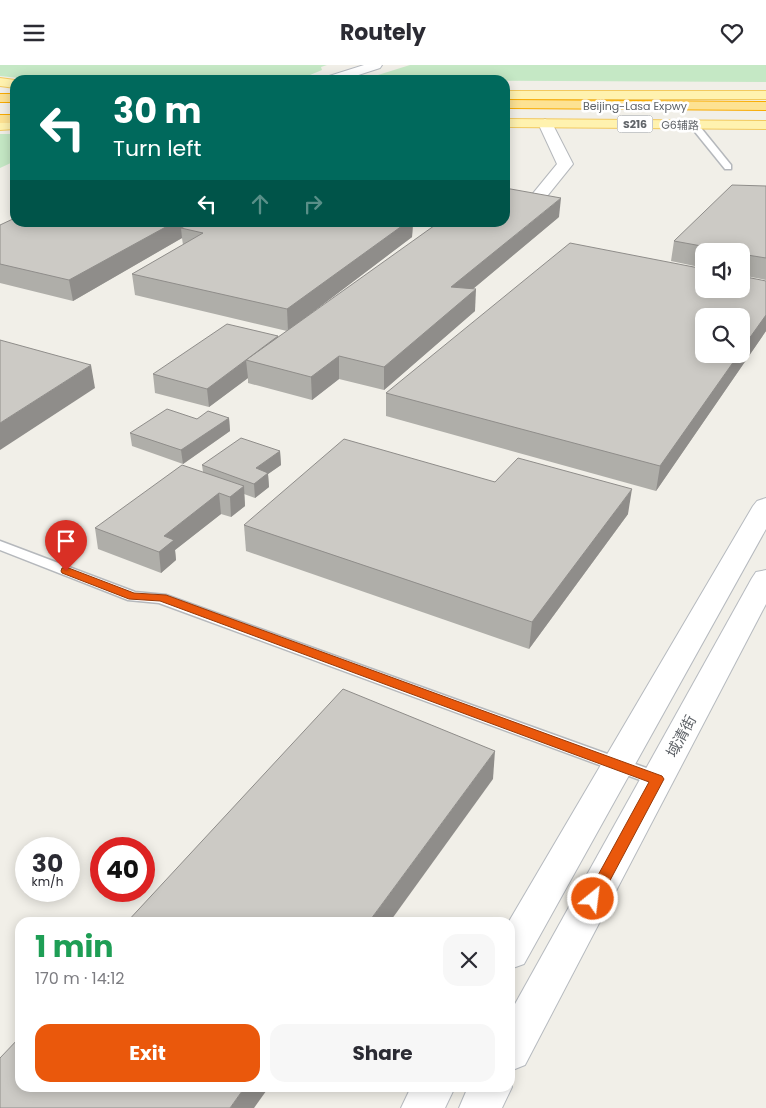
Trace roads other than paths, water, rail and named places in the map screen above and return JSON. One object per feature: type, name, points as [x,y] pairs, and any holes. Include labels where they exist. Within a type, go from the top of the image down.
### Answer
[{"type":"highway","points":[[0,110],[8,100]]},
{"type":"highway","name":"Beijing-Lasa Expwy","points":[[510,104],[766,106]]},
{"type":"highway","name":"Beijing-Lasa Expwy","points":[[510,110],[766,111]]},
{"type":"main road","points":[[510,95],[766,95]]},
{"type":"main road","name":"G6辅路","points":[[510,123],[766,125]]},
{"type":"street","points":[[345,75],[376,65]]},
{"type":"street","points":[[538,197],[564,164],[545,123]]},
{"type":"street","points":[[515,944],[766,506]]},
{"type":"street","name":"域清街","points":[[515,1043],[766,578]]},
{"type":"street","points":[[422,1108],[431,1092]]},
{"type":"street","points":[[480,1108],[488,1092]]},
{"type":"lane","points":[[694,125],[728,167]]},
{"type":"lane","points":[[0,545],[133,597],[162,598],[657,779]]}]
